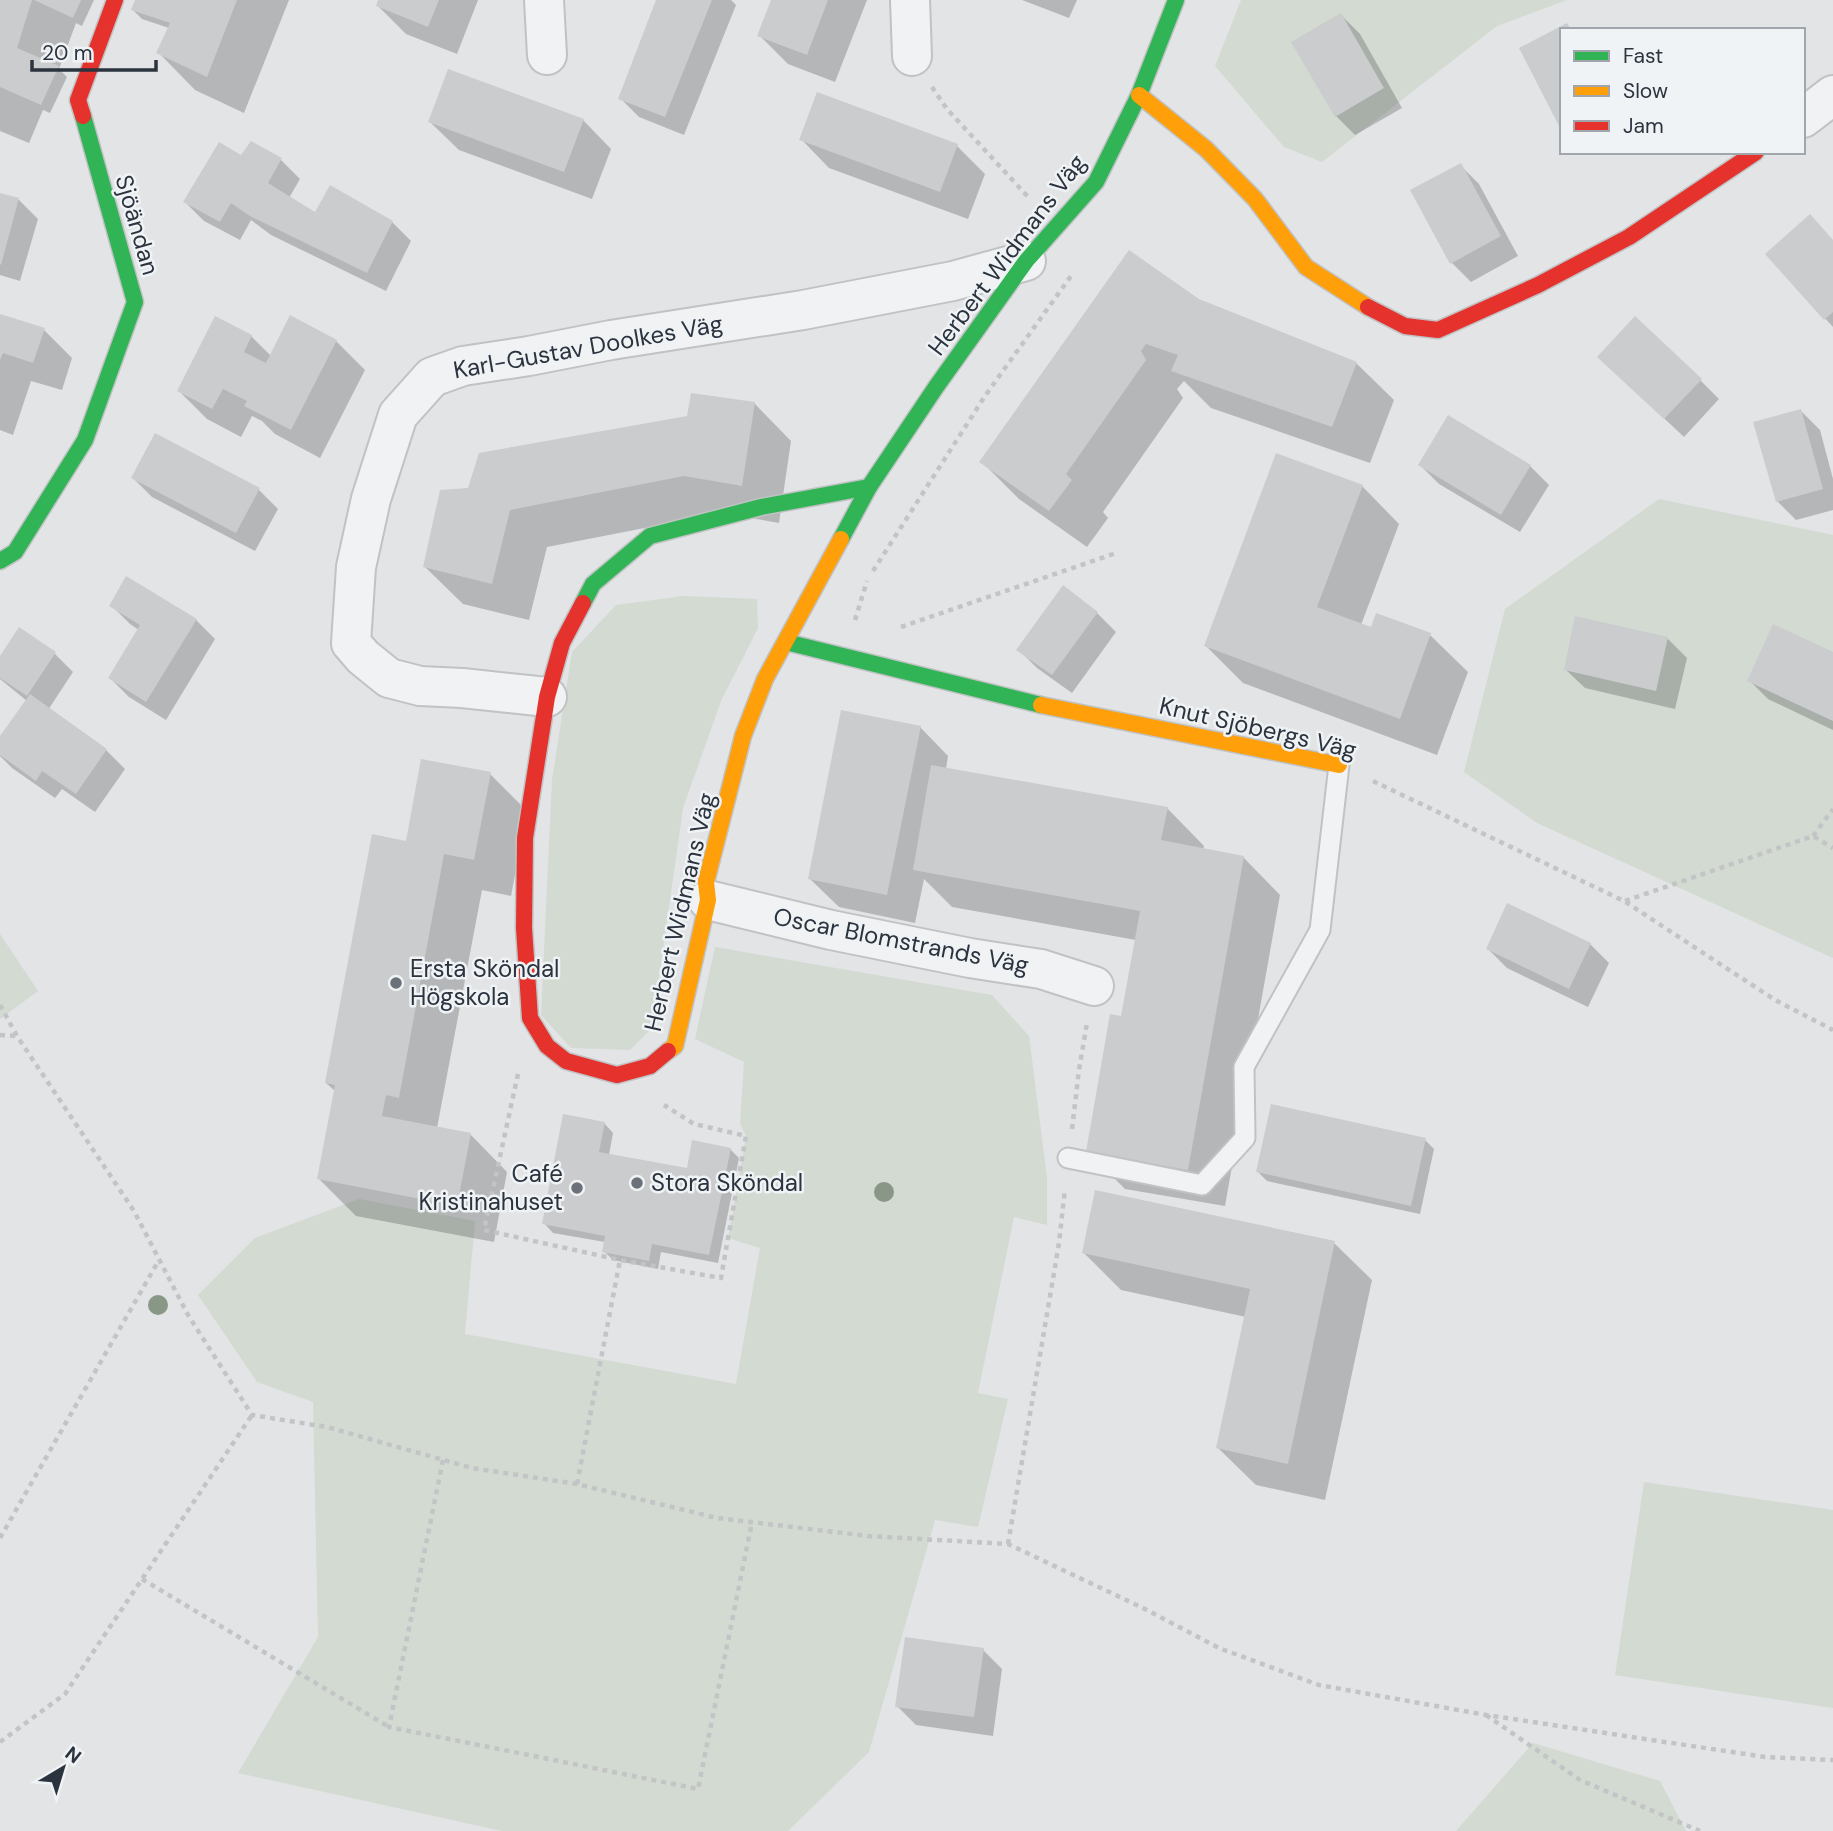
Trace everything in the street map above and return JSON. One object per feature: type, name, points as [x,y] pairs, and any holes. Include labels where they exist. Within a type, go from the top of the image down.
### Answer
[{"type":"street","name":"Sjöändan","points":[[0,561],[15,552],[85,440],[135,302],[78,100],[115,0]]},
{"type":"street","points":[[544,0],[547,55]]},
{"type":"street","points":[[910,0],[912,56]]},
{"type":"street","name":"Herbert Widmans Väg","points":[[617,1075],[650,1066],[674,1046],[708,900],[706,883],[743,736],[765,679],[836,543],[869,487],[1026,261],[1096,182],[1139,95],[1176,0]]},
{"type":"street","points":[[1139,95],[1206,149],[1255,199],[1306,267],[1370,308],[1405,326],[1438,330],[1538,285],[1629,237],[1753,154]]},
{"type":"street","points":[[1805,116],[1833,95]]},
{"type":"street","name":"Karl-Gustav Doolkes Väg","points":[[547,697],[462,688],[420,687],[389,678],[363,657],[351,643],[356,567],[371,499],[398,415],[432,377],[463,366],[803,310],[953,281],[1026,261]]},
{"type":"street","points":[[617,1075],[566,1061],[547,1046],[530,1018],[524,928],[525,838],[547,697],[562,643],[593,583],[650,536],[761,507],[869,487]]},
{"type":"street","name":"Knut Sjöbergs Väg","points":[[786,642],[1033,703],[1339,765]]},
{"type":"street","name":"Oscar Blomstrands Väg","points":[[708,900],[843,933],[1041,969],[1094,986]]},
{"type":"lane","points":[[1068,1158],[1202,1185],[1245,1138],[1244,1068],[1320,930],[1339,765]]},
{"type":"path","points":[[912,56],[947,109],[1036,206],[1058,226]]},
{"type":"path","points":[[851,632],[867,580],[985,396],[1072,274]]},
{"type":"path","points":[[890,630],[1116,553]]},
{"type":"path","name":"Knut Sjöbergs Väg","points":[[1339,765],[1624,901],[1775,1000],[1833,1030]]},
{"type":"path","points":[[1624,901],[1813,836],[1833,809]]},
{"type":"path","points":[[1813,836],[1833,848]]},
{"type":"path","points":[[1008,1544],[1059,1243],[1079,1070],[1094,986]]},
{"type":"path","points":[[0,1005],[17,1036],[134,1211],[188,1315],[252,1415],[327,1427],[472,1468],[577,1484],[717,1518],[868,1536],[1008,1544],[1143,1608],[1219,1648],[1319,1685],[1486,1715],[1765,1756],[1833,1760]]},
{"type":"path","points":[[530,1018],[484,1230],[620,1260],[721,1278],[746,1136],[694,1125],[617,1075]]},
{"type":"path","points":[[0,1035],[17,1036]]},
{"type":"path","points":[[0,1538],[159,1260]]},
{"type":"path","points":[[577,1484],[620,1260]]},
{"type":"path","points":[[0,1742],[65,1694],[252,1415]]},
{"type":"path","points":[[389,1727],[443,1460]]},
{"type":"path","points":[[142,1579],[389,1727],[698,1789],[752,1522]]},
{"type":"path","points":[[1486,1715],[1580,1780],[1700,1831]]},
{"type":"shaded area","points":[[1241,0],[1567,0],[1497,26],[1322,162],[1284,147],[1215,66]]},
{"type":"shaded area","points":[[1659,499],[1833,535],[1833,958],[1537,823],[1464,772],[1505,609]]},
{"type":"shaded area","points":[[683,596],[757,599],[758,628],[721,701],[683,808],[652,1028],[630,1050],[571,1048],[541,1015],[552,780],[572,652],[616,605]]},
{"type":"shaded area","points":[[0,934],[38,991],[0,1019]]},
{"type":"shaded area","points":[[715,947],[992,995],[1029,1036],[1047,1178],[1047,1225],[1014,1217],[978,1393],[1008,1399],[978,1527],[935,1520],[869,1752],[788,1831],[502,1831],[238,1773],[318,1637],[313,1402],[257,1382],[198,1295],[255,1238],[359,1199],[475,1221],[465,1334],[736,1384],[760,1248],[728,1238],[746,1136],[740,1123],[744,1062],[695,1039]]},
{"type":"shaded area","points":[[1644,1482],[1833,1510],[1833,1708],[1615,1675]]},
{"type":"shaded area","points":[[1533,1743],[1660,1781],[1686,1831],[1456,1831]]},
{"type":"building","points":[[0,0],[32,0],[17,48],[59,66],[41,105],[0,87]]},
{"type":"building","points":[[34,0],[81,0],[73,18]]},
{"type":"building","points":[[135,0],[237,0],[207,77],[156,53],[170,23],[131,10]]},
{"type":"building","points":[[378,0],[439,0],[428,27],[376,6]]},
{"type":"building","points":[[656,0],[712,0],[665,117],[618,99]]},
{"type":"building","points":[[771,0],[828,0],[807,55],[757,36]]},
{"type":"building","points":[[1341,13],[1384,88],[1335,117],[1291,42]]},
{"type":"building","points":[[1567,23],[1570,28],[1560,28],[1559,126],[1519,48]]},
{"type":"building","points":[[448,69],[584,119],[564,172],[428,122]]},
{"type":"building","points":[[817,92],[958,144],[940,192],[799,140]]},
{"type":"building","points":[[251,141],[282,158],[268,183],[315,212],[330,185],[393,221],[367,273],[250,216],[231,203],[220,222],[183,202],[219,142],[241,155]]},
{"type":"building","points":[[1461,163],[1501,236],[1450,264],[1410,190]]},
{"type":"building","points":[[0,193],[19,198],[1,265],[0,264]]},
{"type":"building","points":[[1810,214],[1833,240],[1833,312],[1824,320],[1765,254]]},
{"type":"building","points":[[1129,250],[1199,299],[1357,362],[1332,427],[1171,371],[1178,355],[1146,344],[1141,351],[1146,360],[1066,474],[1072,480],[1049,511],[979,462]]},
{"type":"building","points":[[0,314],[45,328],[33,363],[3,353],[0,360]]},
{"type":"building","points":[[290,315],[337,340],[291,430],[244,406],[247,401],[223,389],[212,409],[177,391],[215,316],[252,335],[244,352],[266,363]]},
{"type":"building","points":[[1635,316],[1702,379],[1664,419],[1597,357]]},
{"type":"building","points":[[691,393],[755,402],[742,486],[684,476],[510,510],[492,584],[423,567],[440,490],[468,488],[479,453],[687,416]]},
{"type":"building","points":[[1801,409],[1823,489],[1776,502],[1753,422]]},
{"type":"building","points":[[1448,415],[1531,465],[1501,515],[1418,465]]},
{"type":"building","points":[[155,433],[260,488],[236,533],[131,478]]},
{"type":"building","points":[[1276,453],[1363,485],[1317,607],[1371,627],[1376,613],[1431,633],[1400,719],[1204,646]]},
{"type":"building","points":[[126,576],[197,619],[146,702],[108,678],[140,625],[109,606]]},
{"type":"building","points":[[1063,585],[1098,612],[1052,675],[1016,650]]},
{"type":"building","points":[[1575,616],[1668,637],[1656,691],[1564,670]]},
{"type":"building","points":[[1773,624],[1833,652],[1833,721],[1747,681]]},
{"type":"building","points":[[19,627],[56,652],[27,696],[0,678],[0,656]]},
{"type":"building","points":[[30,694],[107,749],[76,794],[42,771],[36,781],[0,755],[0,736]]},
{"type":"building","points":[[841,710],[921,726],[887,895],[808,879]]},
{"type":"building","points":[[421,759],[491,772],[474,860],[444,854],[399,1098],[386,1095],[382,1116],[471,1133],[457,1206],[317,1179],[335,1085],[325,1083],[372,834],[406,841]]},
{"type":"building","points":[[931,765],[1168,807],[1161,840],[1244,856],[1188,1170],[1086,1152],[1110,1014],[1121,1016],[1140,911],[913,870]]},
{"type":"building","points":[[1507,903],[1591,943],[1569,989],[1486,949]]},
{"type":"building","points":[[1271,1104],[1426,1138],[1411,1206],[1256,1172]]},
{"type":"building","name":"Stora Sköndal","points":[[563,1114],[605,1122],[599,1152],[687,1168],[692,1140],[731,1148],[709,1255],[652,1244],[649,1261],[602,1252],[605,1236],[542,1224]]},
{"type":"building","points":[[1095,1190],[1335,1241],[1288,1464],[1216,1448],[1250,1289],[1082,1253]]},
{"type":"building","points":[[905,1637],[984,1648],[974,1717],[895,1707]]},
{"type":"traffic: fast","points":[[841,539],[869,487],[936,387],[1026,261],[1096,182],[1139,95],[1176,0]]},
{"type":"traffic: fast","points":[[0,561],[15,552],[85,440],[135,302],[83,116]]},
{"type":"traffic: fast","points":[[583,603],[593,584],[650,536],[761,507],[869,487]]},
{"type":"traffic: fast","points":[[786,642],[1041,705]]},
{"type":"traffic: slow","points":[[1139,95],[1206,149],[1255,199],[1306,267],[1368,307]]},
{"type":"traffic: slow","points":[[668,1051],[675,1046],[708,900],[706,882],[743,736],[765,679],[841,539]]},
{"type":"traffic: slow","points":[[1041,705],[1339,765]]},
{"type":"traffic: jam","points":[[83,116],[78,100],[115,0]]},
{"type":"traffic: jam","points":[[1368,307],[1405,326],[1438,330],[1538,285],[1629,237],[1753,154]]},
{"type":"traffic: jam","points":[[583,603],[562,643],[547,697],[525,838],[524,928],[530,1018],[547,1046],[566,1061],[617,1075],[650,1066],[668,1051]]},
{"type":"place","name":"Ersta Sköndal Högskola","points":[[396,983]]},
{"type":"place","name":"Stora Sköndal","points":[[637,1183]]},
{"type":"place","name":"Café Kristinahuset","points":[[577,1188]]}]
